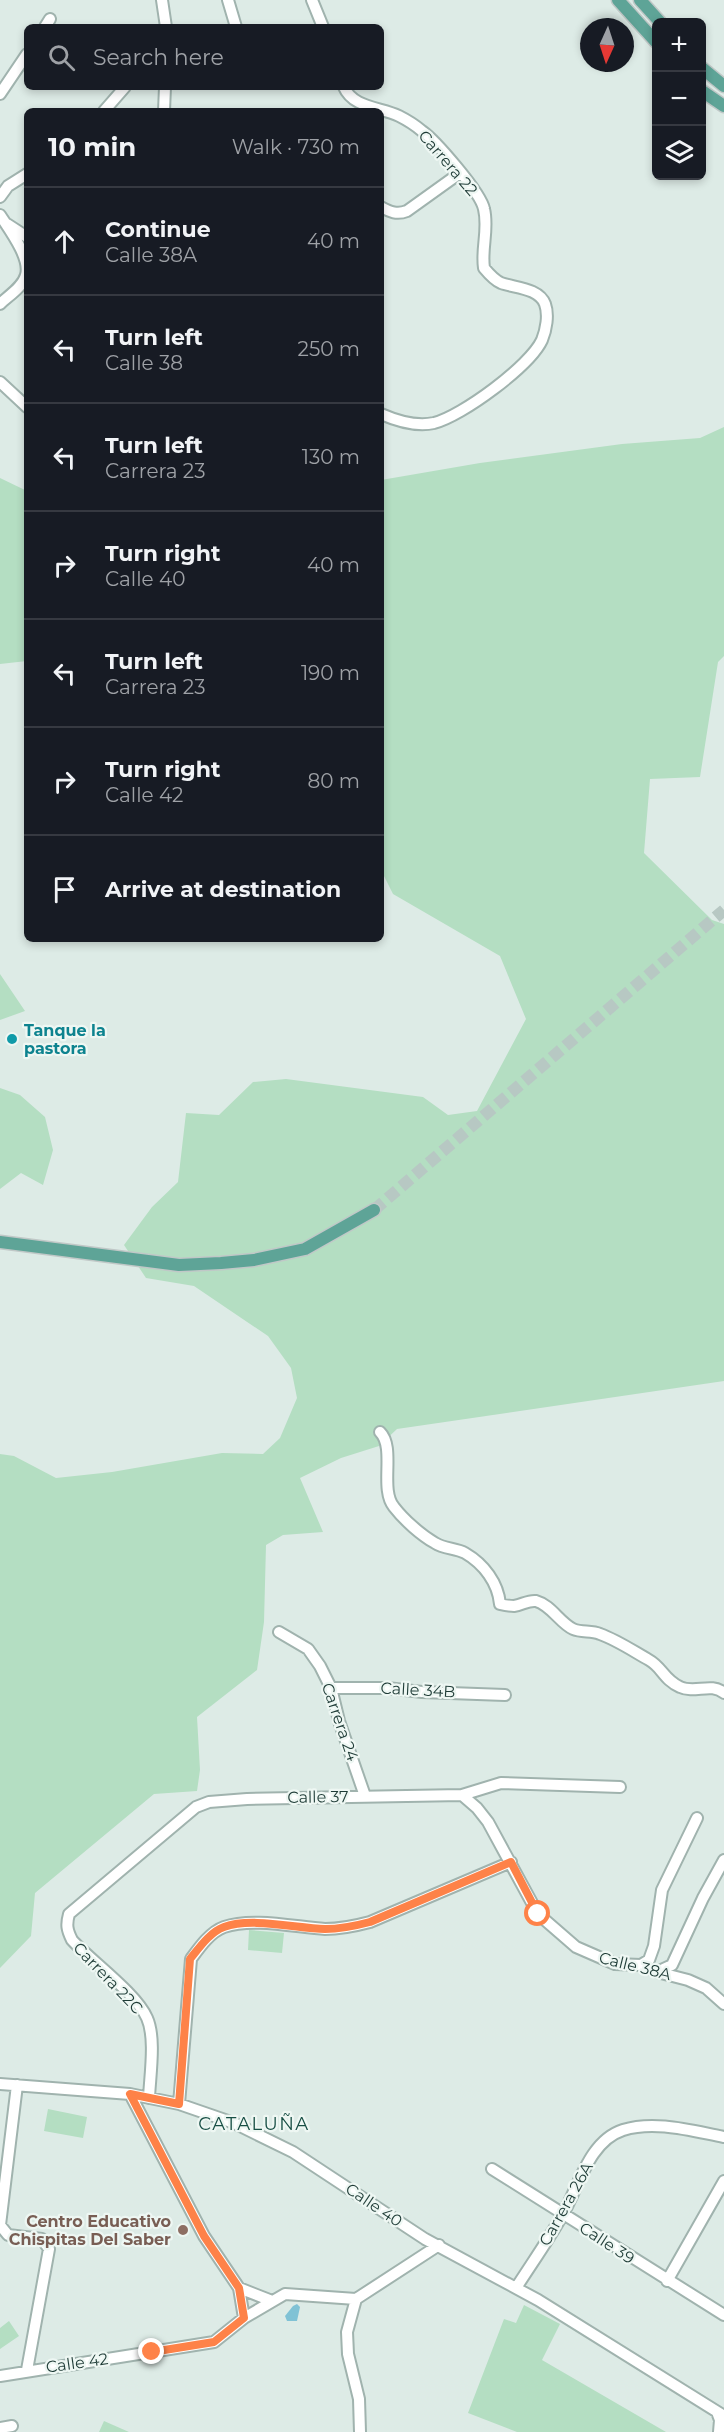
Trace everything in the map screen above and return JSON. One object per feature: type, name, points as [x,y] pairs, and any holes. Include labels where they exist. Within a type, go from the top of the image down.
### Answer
[{"type":"main road","points":[[618,0],[652,37]]},
{"type":"main road","points":[[640,0],[656,18]]},
{"type":"main road","points":[[706,72],[724,86]]},
{"type":"main road","points":[[706,94],[724,106]]},
{"type":"main road","points":[[0,1242],[179,1265],[221,1263],[254,1260],[304,1249],[374,1210]]},
{"type":"street","points":[[162,0],[165,24]]},
{"type":"street","points":[[228,0],[235,24]]},
{"type":"street","points":[[312,0],[322,24]]},
{"type":"street","points":[[0,94],[24,58]]},
{"type":"street","points":[[107,108],[122,90]]},
{"type":"street","points":[[164,108],[165,90]]},
{"type":"street","name":"Carrera 22","points":[[346,90],[350,98],[375,108]]},
{"type":"street","name":"Carrera 22","points":[[384,111],[398,116],[424,132],[477,194],[484,207],[487,224],[484,268],[501,283],[540,297],[546,312],[541,342],[522,365],[465,408],[433,423],[398,421],[384,415]]},
{"type":"street","points":[[384,209],[401,214],[407,212],[460,173]]},
{"type":"street","points":[[0,197],[8,186],[24,176]]},
{"type":"street","points":[[3,219],[24,235]]},
{"type":"street","points":[[3,219],[24,253]]},
{"type":"street","points":[[0,304],[24,280]]},
{"type":"street","points":[[0,369],[2,383],[24,404]]},
{"type":"street","points":[[380,1432],[386,1444],[387,1482],[392,1505],[436,1544],[464,1553],[477,1563],[491,1577],[499,1592],[500,1604],[513,1606],[531,1601],[539,1602],[571,1628],[582,1632],[597,1632],[613,1638],[649,1660],[657,1666],[664,1677],[679,1687],[692,1691],[707,1687],[721,1690],[724,1693]]},
{"type":"street","name":"Carrera 24","points":[[279,1632],[308,1648],[331,1688],[339,1721],[365,1796]]},
{"type":"street","name":"Calle 34B","points":[[331,1688],[387,1688],[422,1692],[505,1695]]},
{"type":"street","name":"Calle 37","points":[[67,1930],[69,1914],[196,1807],[209,1802],[462,1795],[501,1783],[620,1787]]},
{"type":"street","name":"Calle 38A","points":[[462,1795],[488,1822],[538,1914],[576,1947],[615,1964],[641,1965],[657,1972],[688,1980],[706,1988],[724,2004]]},
{"type":"street","points":[[641,1965],[648,1960],[654,1946],[662,1890],[697,1818]]},
{"type":"street","points":[[657,1972],[672,1965],[703,1898],[724,1860]]},
{"type":"street","points":[[179,2104],[190,1959],[202,1943],[223,1927],[249,1923],[327,1929],[348,1928],[370,1922],[511,1862]]},
{"type":"street","name":"Carrera 22C","points":[[67,1930],[72,1940],[131,1998],[147,2018],[151,2038],[149,2098]]},
{"type":"street","name":"Calle 40","points":[[0,2084],[130,2094],[179,2104],[234,2123],[293,2152],[424,2239],[516,2288],[720,2414]]},
{"type":"street","points":[[17,2085],[5,2147],[0,2225],[8,2235],[42,2239],[49,2248],[27,2370]]},
{"type":"street","points":[[130,2094],[204,2236],[239,2288],[244,2318]]},
{"type":"street","name":"Carrera 26A","points":[[516,2288],[563,2214],[589,2162],[602,2143],[613,2134],[650,2126],[724,2137]]},
{"type":"street","name":"Calle 39","points":[[492,2169],[724,2315]]},
{"type":"street","points":[[667,2281],[724,2181]]},
{"type":"street","points":[[360,2432],[359,2398],[348,2354],[347,2332],[356,2299],[439,2245]]},
{"type":"street","points":[[239,2288],[272,2301]]},
{"type":"street","name":"Calle 42","points":[[0,2376],[214,2342],[244,2318],[285,2294],[356,2299]]},
{"type":"street","points":[[719,2432],[720,2414]]},
{"type":"street","points":[[0,2428],[12,2426]]},
{"type":"green space","points":[[724,427],[724,656],[718,662],[700,777],[650,779],[644,853],[712,920],[724,924],[724,1381],[397,1429],[379,1446],[341,1458],[300,1478],[323,1532],[283,1535],[266,1545],[264,1622],[257,1670],[197,1717],[200,1770],[197,1791],[154,1794],[35,1893],[31,1936],[0,1968],[0,1454],[14,1456],[56,1478],[112,1472],[222,1453],[263,1454],[280,1438],[297,1398],[291,1368],[268,1336],[194,1286],[146,1278],[124,1245],[152,1207],[178,1182],[186,1113],[219,1115],[253,1082],[286,1079],[423,1097],[448,1115],[477,1111],[526,1019],[500,956],[393,894],[384,876],[384,479],[480,463],[622,444],[700,438]]},
{"type":"green space","points":[[0,478],[24,490],[24,661],[0,664]]},
{"type":"green space","points":[[0,974],[25,1011],[0,1020]]},
{"type":"green space","points":[[0,1088],[20,1095],[45,1117],[53,1150],[43,1185],[21,1173],[0,1189]]},
{"type":"green space","points":[[249,1930],[284,1933],[282,1953],[248,1950]]},
{"type":"green space","points":[[48,2109],[87,2117],[83,2138],[44,2131]]},
{"type":"green space","points":[[524,2305],[560,2324],[542,2360],[666,2432],[517,2432],[468,2413],[504,2319],[516,2323]]},
{"type":"green space","points":[[9,2321],[19,2336],[0,2349],[0,2328]]},
{"type":"green space","points":[[104,2421],[129,2432],[99,2432]]},
{"type":"water","points":[[297,2304],[300,2307],[297,2321],[287,2321],[285,2316]]},
{"type":"tunnel","points":[[374,1210],[724,910]]},
{"type":"place","name":"Tanque la pastora","points":[[12,1039]]},
{"type":"place","name":"Centro Educativo Chispitas Del Saber","points":[[183,2230]]},
{"type":"district","name":"CATALUÑA","points":[[254,2124]]},
{"type":"route","points":[[152,2352],[214,2342],[244,2318],[239,2288],[204,2236],[130,2094],[179,2104],[190,1959],[202,1943],[223,1927],[249,1923],[327,1929],[348,1928],[370,1922],[511,1862],[538,1914]]}]
